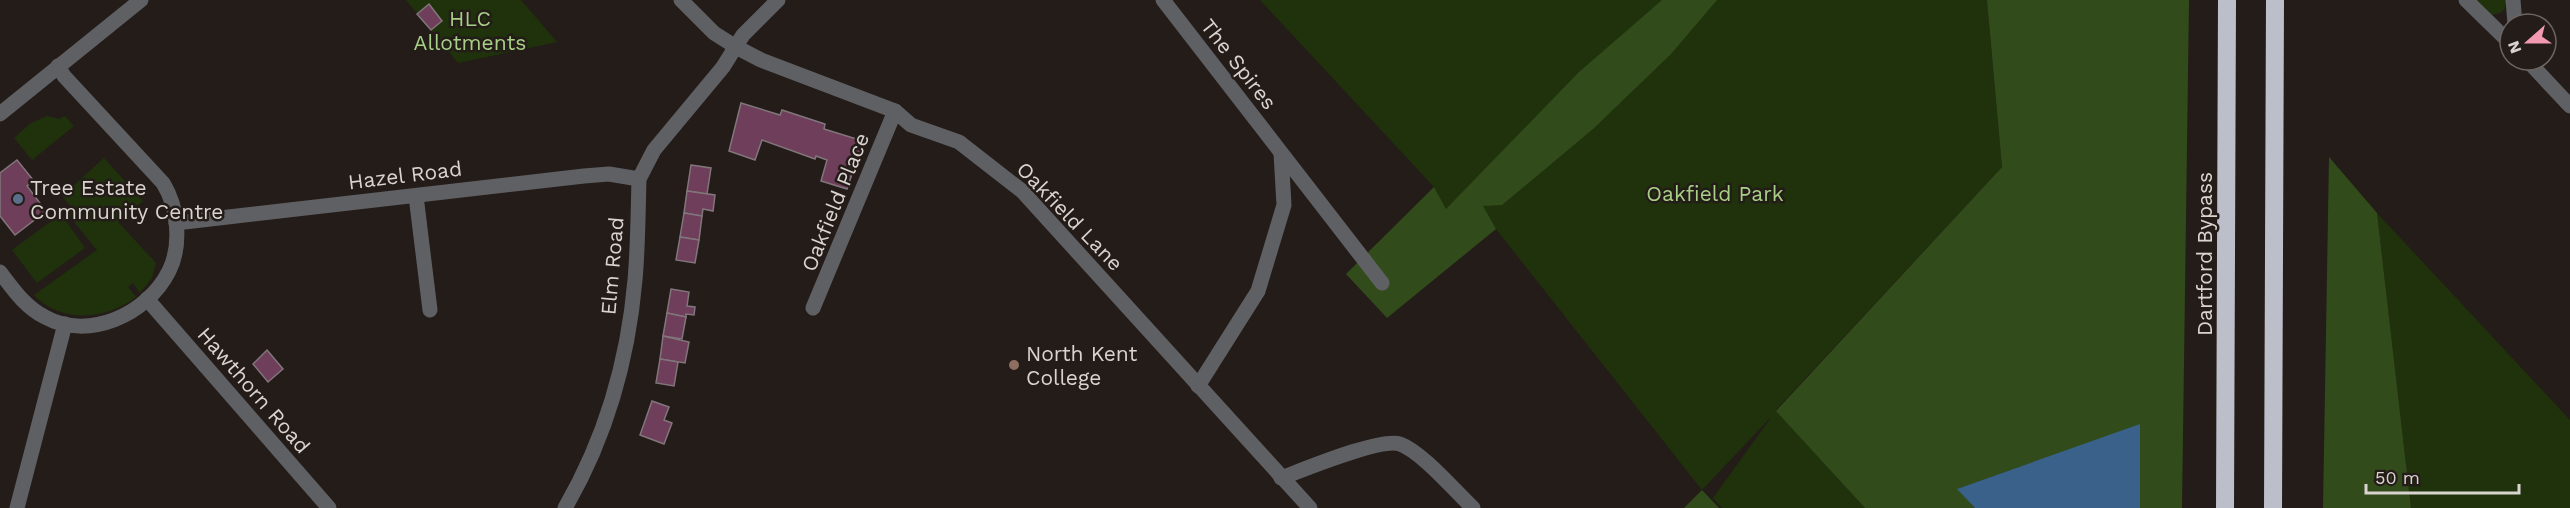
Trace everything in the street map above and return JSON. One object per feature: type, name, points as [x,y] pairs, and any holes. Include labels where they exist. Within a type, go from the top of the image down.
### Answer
[{"type":"highway","name":"Dartford Bypass","points":[[2225,508],[2227,0]]},
{"type":"highway","points":[[2273,508],[2275,0]]},
{"type":"street","points":[[0,114],[141,0]]},
{"type":"street","name":"Oakfield Lane","points":[[681,0],[714,33],[736,48],[761,60],[895,111],[911,126],[959,142],[1022,191],[1310,508]]},
{"type":"street","name":"Elm Road","points":[[565,508],[596,444],[621,365],[635,281],[639,179],[654,150],[736,48],[743,35],[778,0]]},
{"type":"street","name":"The Spires","points":[[1163,0],[1382,283]]},
{"type":"street","points":[[2466,0],[2498,31]]},
{"type":"street","points":[[0,272],[24,303],[45,318],[82,328],[104,324],[126,314],[147,299],[169,271],[175,253],[176,223],[172,197],[164,183],[64,76],[58,66]]},
{"type":"street","points":[[2538,72],[2570,106]]},
{"type":"street","name":"Oakfield Place","points":[[813,308],[895,111]]},
{"type":"street","points":[[1198,386],[1258,291],[1284,205],[1281,153]]},
{"type":"street","name":"Hazel Road","points":[[176,223],[600,174],[639,179]]},
{"type":"street","points":[[416,196],[430,310]]},
{"type":"street","name":"Hawthorn Road","points":[[147,299],[329,508]]},
{"type":"street","points":[[17,508],[65,324]]},
{"type":"street","points":[[1281,478],[1356,450],[1398,443],[1414,452],[1473,508]]},
{"type":"green space","name":"HLC Allotments","points":[[406,0],[521,0],[557,42],[458,63]]},
{"type":"green space","name":"Oakfield Park","points":[[1260,0],[1987,0],[2002,167],[1776,410],[1865,508],[1722,508],[1713,498],[1772,416],[1702,490],[1496,229],[1464,222],[1452,215],[1446,209],[1434,187]]},
{"type":"green space","points":[[1662,0],[1717,0],[1671,54],[1593,129],[1502,205],[1483,206],[1496,229],[1387,318],[1346,274],[1434,187],[1446,209],[1578,73]]},
{"type":"green space","points":[[1987,0],[2189,0],[2182,508],[2140,508],[2140,425],[1958,489],[1975,508],[1865,508],[1776,411],[2002,167]]},
{"type":"green space","points":[[2475,0],[2507,0],[2504,10],[2491,15]]},
{"type":"green space","points":[[47,116],[59,119],[65,116],[74,126],[32,160],[14,138],[31,123]]},
{"type":"green space","points":[[2329,157],[2377,213],[2411,508],[2323,508]]},
{"type":"green space","points":[[104,158],[143,201],[118,222],[156,263],[152,278],[140,293],[133,283],[128,287],[136,297],[111,310],[84,316],[57,311],[34,295],[97,250],[66,212],[71,207],[62,196]]},
{"type":"green space","points":[[2377,213],[2570,420],[2570,508],[2411,508]]},
{"type":"green space","points":[[61,214],[85,248],[37,283],[12,250]]},
{"type":"green space","points":[[1702,490],[1719,508],[1684,508]]},
{"type":"water","points":[[2140,424],[2140,508],[1975,508],[1957,489]]},
{"type":"building","points":[[429,4],[442,21],[431,30],[417,14]]},
{"type":"building","points":[[741,103],[780,115],[782,110],[825,124],[824,129],[863,141],[847,189],[821,181],[827,160],[816,156],[815,159],[762,140],[755,160],[729,151]]},
{"type":"building","name":"Tree Estate Community Centre","points":[[17,160],[34,181],[27,186],[46,211],[15,235],[0,216],[0,173]]},
{"type":"building","points":[[691,165],[711,168],[707,194],[687,191]]},
{"type":"building","points":[[687,191],[715,195],[713,211],[703,209],[702,216],[684,213]]},
{"type":"building","points":[[684,213],[702,216],[699,240],[680,237]]},
{"type":"building","points":[[680,237],[699,240],[695,263],[676,260]]},
{"type":"building","points":[[671,289],[689,292],[687,306],[695,307],[694,315],[686,314],[686,317],[667,313]]},
{"type":"building","points":[[667,313],[686,317],[682,339],[663,336]]},
{"type":"building","points":[[663,336],[689,342],[685,363],[660,359]]},
{"type":"building","points":[[267,350],[283,369],[268,382],[253,364]]},
{"type":"building","points":[[660,359],[678,362],[674,386],[656,383]]},
{"type":"building","points":[[652,401],[669,407],[664,420],[672,423],[664,444],[640,435]]},
{"type":"place","name":"Tree Estate Community Centre","points":[[18,199]]},
{"type":"place","name":"North Kent College","points":[[1014,365]]}]
